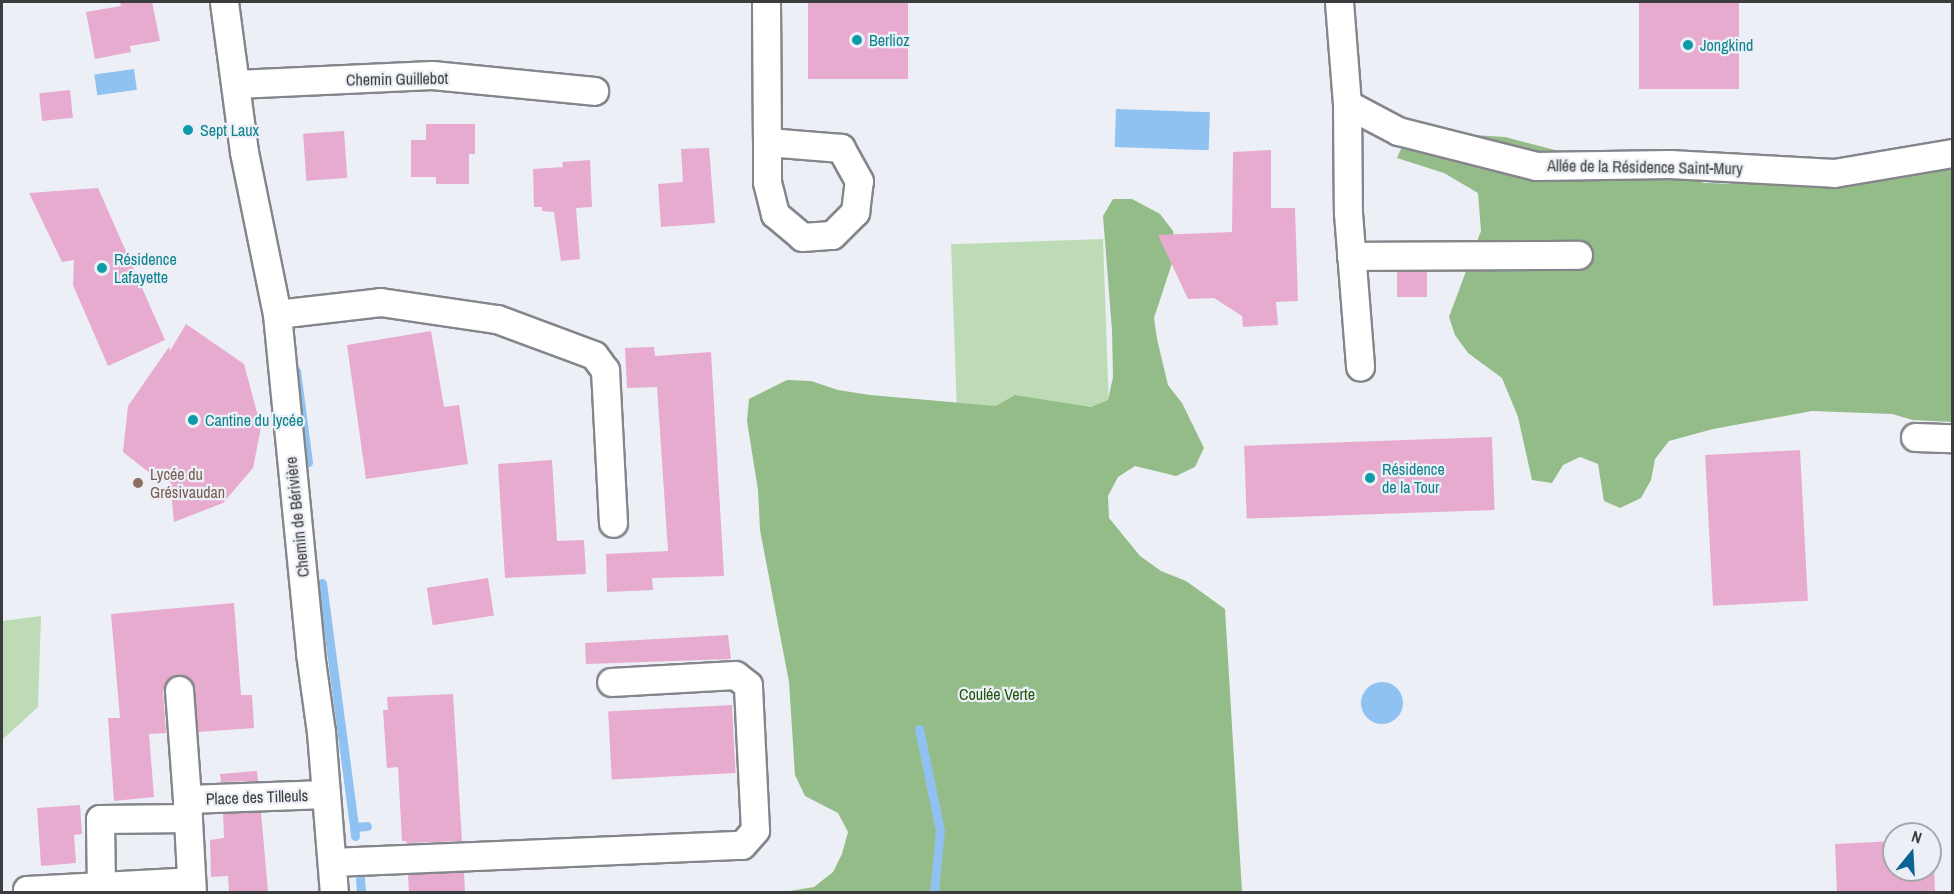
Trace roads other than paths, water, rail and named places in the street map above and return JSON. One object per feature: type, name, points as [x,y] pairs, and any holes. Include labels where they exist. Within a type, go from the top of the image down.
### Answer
[{"type":"street","name":"Chemin de Bérivière","points":[[224,2],[244,152],[277,314],[334,892]]},
{"type":"street","points":[[766,2],[767,142]]},
{"type":"street","points":[[1339,2],[1347,104],[1347,213],[1360,367]]},
{"type":"street","name":"Chemin Guillebot","points":[[236,84],[432,75],[594,91]]},
{"type":"street","name":"Allée de la Résidence Saint-Mury","points":[[1347,104],[1398,131],[1536,166],[1670,164],[1834,173],[1953,153]]},
{"type":"street","points":[[1351,256],[1578,255]]},
{"type":"street","points":[[277,314],[380,302],[497,320],[594,355],[604,370],[613,523]]},
{"type":"street","points":[[1916,437],[1953,438]]},
{"type":"street","points":[[332,862],[742,845],[755,830],[748,685],[735,675],[611,682]]},
{"type":"street","name":"Place des Tilleuls","points":[[27,892],[27,890],[101,886],[192,887],[179,690]]},
{"type":"street","name":"Place des Tilleuls","points":[[101,886],[100,819],[326,794]]},
{"type":"water","points":[[134,69],[137,90],[97,95],[94,75]]},
{"type":"water","points":[[1116,109],[1210,112],[1209,150],[1115,147]]},
{"type":"water","points":[[1382,682],[1390,683],[1397,688],[1402,695],[1402,711],[1397,718],[1390,723],[1382,724],[1374,723],[1367,718],[1362,711],[1361,703],[1362,695],[1367,688],[1374,683]]},
{"type":"waterway","points":[[296,371],[308,462]]},
{"type":"waterway","points":[[322,583],[354,827]]},
{"type":"waterway","points":[[919,729],[940,830],[934,892]]},
{"type":"waterway","points":[[355,836],[354,827],[367,826]]},
{"type":"waterway","points":[[360,878],[361,892]]},
{"type":"place","name":"Berlioz","points":[[857,40]]},
{"type":"place","name":"Jongkind","points":[[1688,45]]},
{"type":"place","name":"Sept Laux","points":[[188,130]]},
{"type":"place","name":"Résidence Lafayette","points":[[102,268]]},
{"type":"place","name":"Cantine du lycée","points":[[193,420]]},
{"type":"place","name":"Résidence de la Tour","points":[[1370,478]]},
{"type":"place","name":"Lycée du Grésivaudan","points":[[138,483]]},
{"type":"park label","name":"Coulée Verte","points":[[997,694]]}]
